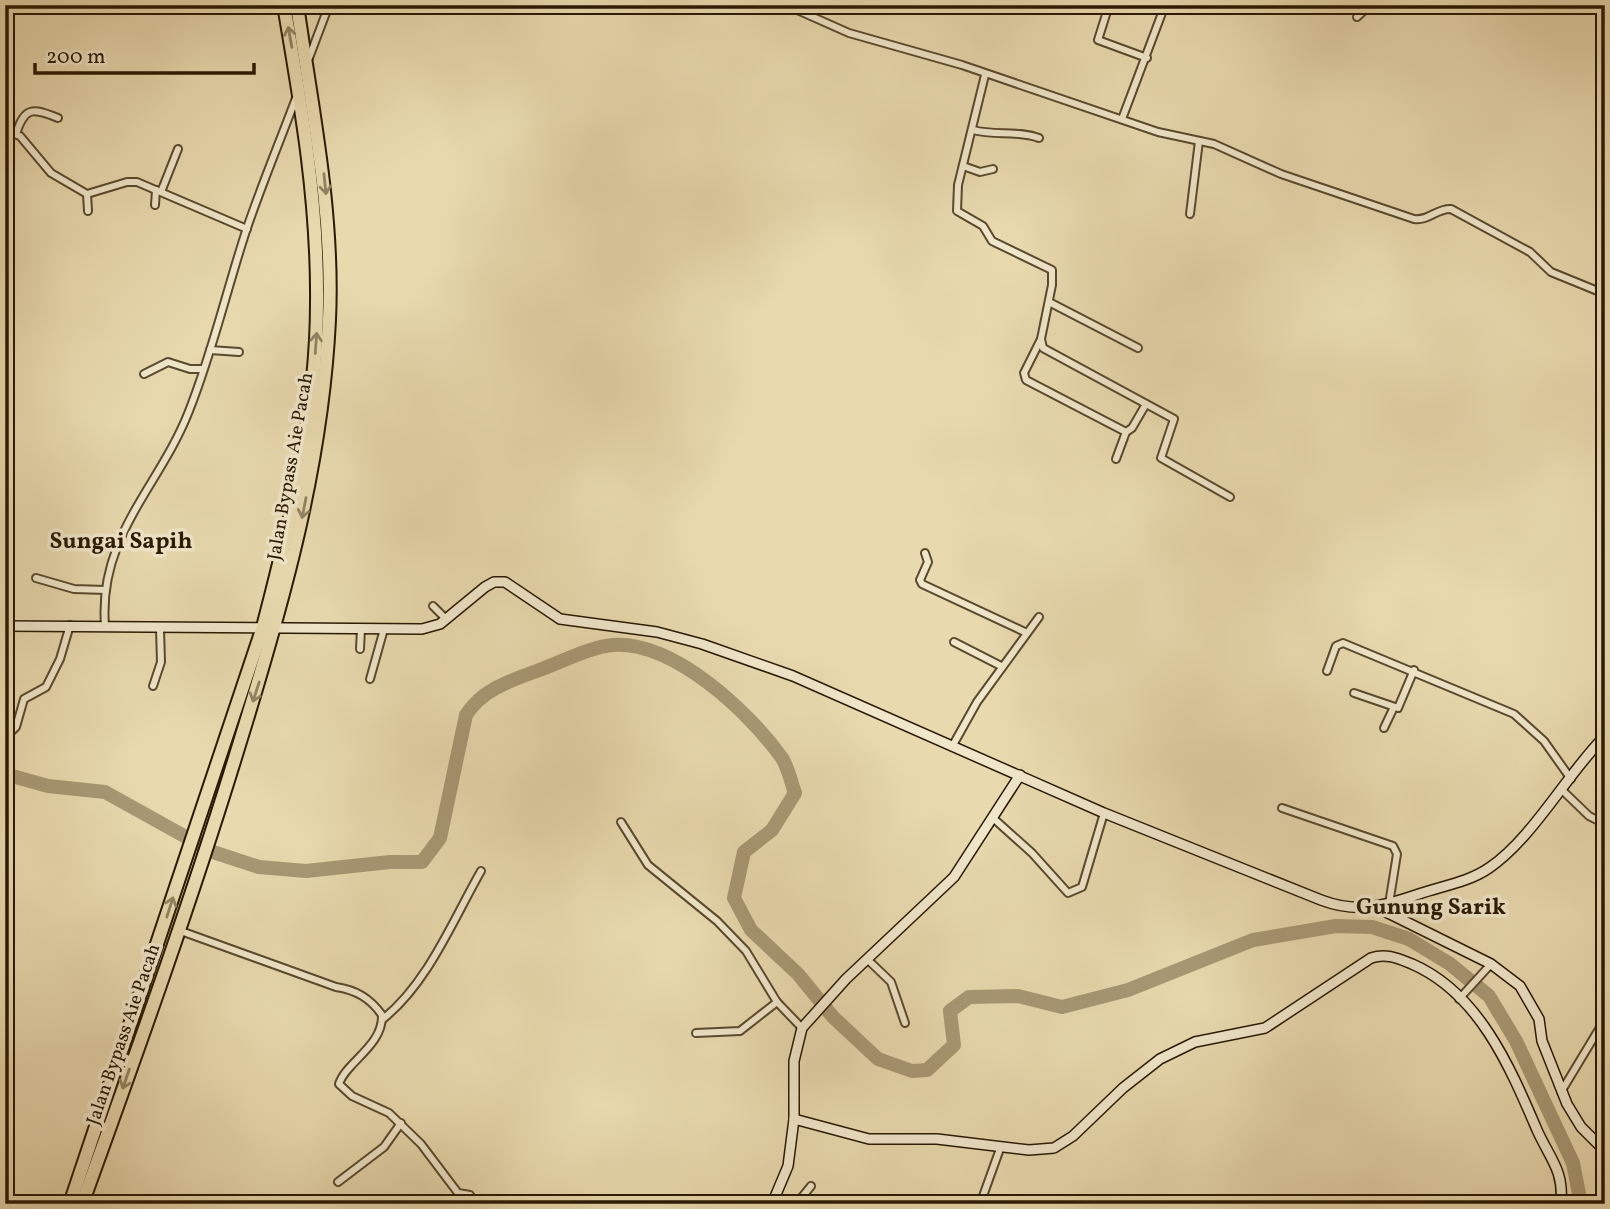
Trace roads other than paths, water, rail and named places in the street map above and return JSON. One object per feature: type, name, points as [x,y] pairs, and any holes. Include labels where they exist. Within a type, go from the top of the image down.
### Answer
[{"type":"highway","points":[[284,5],[299,91],[309,117]]},
{"type":"highway","points":[[297,5],[306,65],[309,117]]},
{"type":"highway","name":"Jalan Bypass Aie Pacah","points":[[69,1204],[203,807],[262,626],[286,539],[304,452],[315,357],[317,301],[309,117]]},
{"type":"highway","name":"Jalan Bypass Aie Pacah","points":[[82,1204],[219,811],[277,627],[312,466],[327,355],[329,271],[326,197],[309,117]]},
{"type":"street","points":[[106,625],[106,590],[117,543],[181,430],[204,369],[247,229],[329,5]]},
{"type":"street","points":[[786,5],[849,33],[962,65],[1158,132],[1199,141],[1310,184],[1414,219],[1427,219],[1451,209],[1530,252],[1551,272],[1605,294]]},
{"type":"street","points":[[1110,5],[1098,40],[1147,58]]},
{"type":"street","points":[[1122,119],[1165,5]]},
{"type":"street","points":[[1357,17],[1370,5]]},
{"type":"street","points":[[985,75],[958,185],[957,211],[983,226],[992,241],[1048,267],[1053,277],[1041,340],[1024,378],[1126,432]]},
{"type":"street","points":[[16,134],[21,117],[29,112],[42,112],[58,118]]},
{"type":"street","points":[[973,130],[993,135],[1014,132],[1039,138]]},
{"type":"street","points":[[5,131],[16,134],[51,173],[87,194],[101,192],[127,182],[137,182],[247,229]]},
{"type":"street","points":[[1190,214],[1199,141]]},
{"type":"street","points":[[155,205],[178,149]]},
{"type":"street","points":[[964,166],[980,172],[993,169]]},
{"type":"street","points":[[87,194],[88,211]]},
{"type":"street","points":[[1049,302],[1138,348]]},
{"type":"street","points":[[1041,340],[1043,348],[1174,419],[1161,458],[1230,497]]},
{"type":"street","points":[[210,350],[239,352]]},
{"type":"street","points":[[144,374],[168,362],[190,369],[204,369]]},
{"type":"street","points":[[1116,458],[1126,432],[1132,428],[1146,404]]},
{"type":"street","points":[[925,553],[928,562],[920,580],[922,584],[1027,633]]},
{"type":"street","points":[[36,578],[74,589],[106,590]]},
{"type":"street","points":[[5,626],[422,629],[446,619],[485,587],[494,582],[505,582],[560,619],[657,632],[702,644],[805,680],[1104,813],[1339,907],[1378,908],[1457,882],[1490,867],[1571,779],[1605,736]]},
{"type":"street","points":[[433,606],[446,619]]},
{"type":"street","points":[[953,745],[1001,666],[1039,617]]},
{"type":"street","points":[[5,738],[16,727],[24,699],[42,690],[49,682],[70,625]]},
{"type":"street","points":[[153,686],[161,662],[160,629]]},
{"type":"street","points":[[360,649],[361,629]]},
{"type":"street","points":[[370,679],[384,629]]},
{"type":"street","points":[[954,642],[1001,666]]},
{"type":"street","points":[[1327,671],[1336,646],[1341,642],[1500,707],[1524,721],[1544,741],[1571,779]]},
{"type":"street","points":[[1354,692],[1394,707],[1400,705],[1413,670]]},
{"type":"street","points":[[1384,728],[1394,707]]},
{"type":"street","points":[[772,1204],[785,1176],[794,1119],[794,1061],[802,1028],[813,1013],[867,958],[954,877],[1020,775]]},
{"type":"street","points":[[1561,789],[1589,816],[1605,824]]},
{"type":"street","points":[[1282,808],[1393,846],[1397,854],[1389,904]]},
{"type":"street","points":[[993,818],[1032,853],[1068,893],[1073,893],[1082,887],[1104,813]]},
{"type":"street","points":[[621,822],[648,865],[717,921],[746,951],[777,1002],[802,1028]]},
{"type":"street","points":[[474,1204],[470,1195],[456,1191],[401,1123],[382,1109],[345,1091],[339,1084],[366,1052],[383,1019],[403,1000],[416,982],[481,871]]},
{"type":"street","points":[[1378,908],[1491,964],[1520,986],[1539,1019],[1542,1041],[1561,1092],[1581,1127],[1605,1151]]},
{"type":"street","points":[[178,930],[336,987],[353,989],[380,1011],[383,1019]]},
{"type":"street","points":[[794,1119],[869,1139],[937,1139],[1042,1151],[1065,1143],[1123,1088],[1160,1059],[1195,1042],[1265,1028],[1376,956],[1390,956],[1415,966],[1462,996],[1491,1036],[1514,1077],[1546,1149],[1558,1165],[1562,1188],[1560,1204]]},
{"type":"street","points":[[867,958],[891,982],[905,1023]]},
{"type":"street","points":[[1462,996],[1491,964]]},
{"type":"street","points":[[696,1033],[739,1031],[777,1002]]},
{"type":"street","points":[[1561,1092],[1605,1019]]},
{"type":"street","points":[[338,1182],[384,1147],[401,1123]]},
{"type":"street","points":[[991,1204],[983,1196],[1001,1146]]},
{"type":"street","points":[[797,1203],[811,1186]]},
{"type":"waterway","points":[[5,774],[48,786],[105,792],[213,852],[259,867],[306,871],[390,862],[422,862],[440,838],[466,715],[473,706],[500,686],[586,651],[613,645],[636,647],[660,654],[708,683],[750,720],[782,758],[795,793],[772,830],[744,852],[734,898],[751,930],[798,974],[833,1017],[878,1059],[912,1071],[927,1070],[954,1045],[950,1011],[969,997],[1018,996],[1062,1007],[1128,990],[1253,940],[1336,926],[1372,927],[1409,939],[1450,964],[1489,996],[1516,1041],[1573,1163],[1581,1204]]},
{"type":"district","name":"Sungai Sapih","points":[[121,540]]},
{"type":"district","name":"Gunung Sarik","points":[[1431,906]]}]
